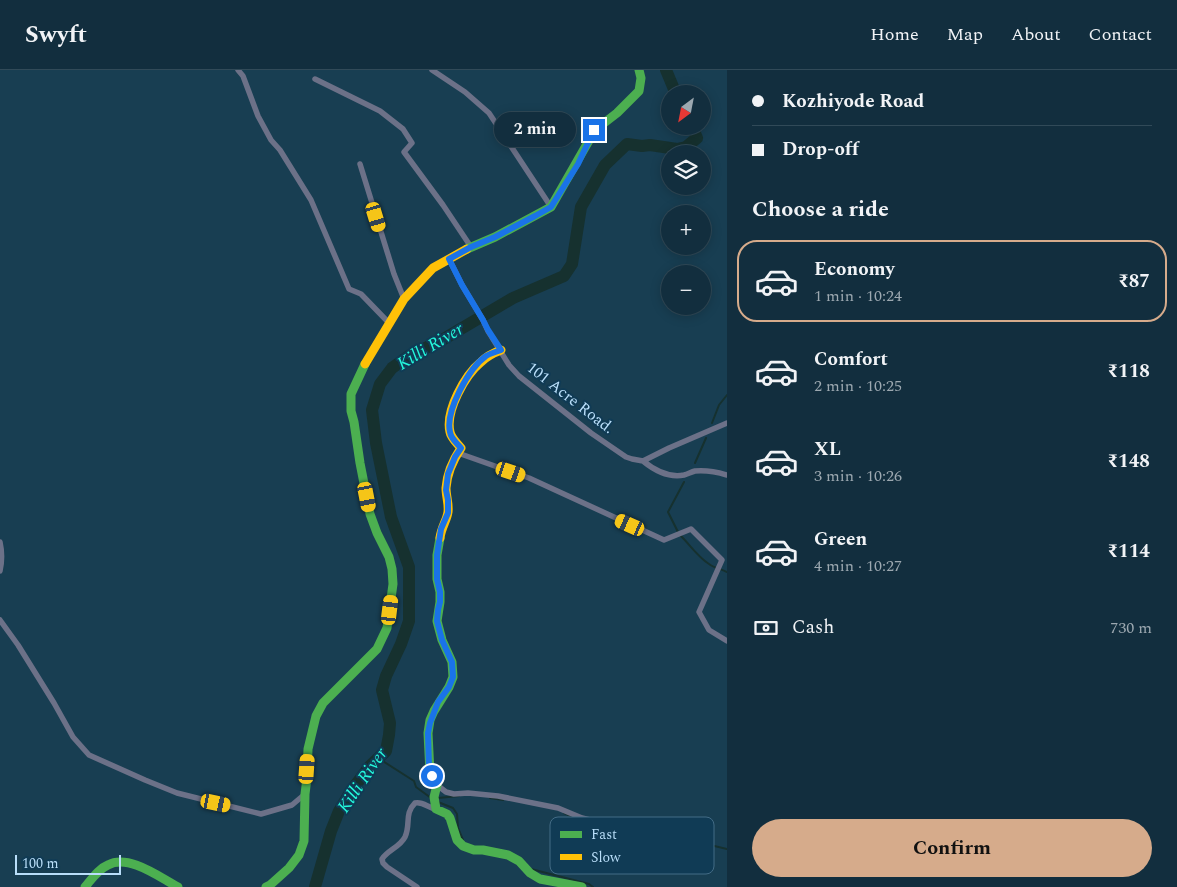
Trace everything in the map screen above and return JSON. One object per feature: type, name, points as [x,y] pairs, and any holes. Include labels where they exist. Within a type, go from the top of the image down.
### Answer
[{"type":"main road","points":[[266,887],[289,868],[299,855],[304,841],[308,749],[316,716],[323,703],[377,649],[387,628],[393,584],[392,569],[370,514],[351,411],[351,394],[365,365],[404,299],[434,268],[471,247],[495,237],[551,207],[578,164],[594,130],[617,113],[639,91],[641,78],[639,70]]},
{"type":"main road","points":[[501,350],[492,353],[477,365],[464,382],[451,414],[450,428],[452,437],[461,448],[448,476],[446,490],[448,513],[441,529],[437,555],[437,579],[440,592],[437,621],[442,640],[452,662],[453,677],[452,683],[438,702],[430,720],[428,733],[429,767],[430,773],[437,785],[435,802],[450,818],[458,840],[464,846],[474,850],[508,855],[540,879],[582,887]]},
{"type":"main road","points":[[85,887],[90,879],[104,866],[114,862],[126,862],[138,865],[178,887]]},
{"type":"street","points":[[238,70],[243,76],[258,116],[271,140],[280,150],[311,200],[348,289],[361,294],[390,324]]},
{"type":"street","points":[[432,70],[465,92],[489,113],[551,207]]},
{"type":"street","points":[[315,79],[380,111],[403,128],[412,143],[404,152],[471,247]]},
{"type":"street","points":[[360,164],[394,274],[404,299]]},
{"type":"street","name":"101 Acre Road.","points":[[449,259],[462,285],[509,364],[519,376],[544,396],[614,449],[632,459],[643,461],[660,472],[673,476],[696,471],[712,471],[727,475]]},
{"type":"street","points":[[643,461],[727,423]]},
{"type":"street","points":[[458,453],[529,478],[664,540],[691,529],[722,560],[699,612],[710,630],[727,641]]},
{"type":"street","points":[[0,542],[0,571]]},
{"type":"street","points":[[0,620],[18,646],[73,737],[89,755],[176,793],[261,814],[292,805],[305,794]]},
{"type":"street","points":[[437,785],[440,789],[454,794],[468,793],[498,796],[558,808],[580,817]]},
{"type":"street","points":[[417,887],[387,867],[382,863],[382,859],[404,839],[409,811],[415,803],[421,802],[429,807],[435,802]]},
{"type":"waterway","name":"Killi River","points":[[666,70],[672,85]]},
{"type":"waterway","name":"Killi River","points":[[315,887],[331,831],[339,811],[370,766],[386,751],[390,723],[382,690],[409,621],[409,567],[391,517],[376,443],[372,410],[380,384],[392,368],[409,356],[442,340],[513,298],[564,276],[572,264],[581,207],[605,165],[627,144],[677,149],[686,147],[697,138],[696,135]]},
{"type":"waterway","points":[[712,423],[719,405],[727,395]]},
{"type":"waterway","points":[[695,463],[706,438]]},
{"type":"waterway","points":[[678,532],[668,512],[684,482]]},
{"type":"waterway","points":[[681,536],[705,561],[713,567],[727,572]]},
{"type":"waterway","points":[[378,758],[414,781],[416,787],[431,798]]},
{"type":"waterway","points":[[438,798],[459,796]]},
{"type":"waterway","points":[[490,798],[503,800]]},
{"type":"waterway","points":[[438,802],[453,808],[457,814],[458,828],[463,840]]},
{"type":"waterway","points":[[564,813],[573,817]]},
{"type":"waterway","points":[[714,846],[727,849]]},
{"type":"waterway","points":[[531,869],[550,874]]},
{"type":"waterway","points":[[550,874],[589,884],[593,887]]},
{"type":"traffic: fast","points":[[467,249],[495,237],[551,207],[595,130],[617,113],[639,91],[641,78],[639,70]]},
{"type":"traffic: fast","points":[[266,887],[289,868],[299,855],[304,841],[308,749],[316,716],[323,703],[377,649],[387,628],[393,584],[392,569],[389,557],[370,514],[351,411],[351,394],[365,364]]},
{"type":"traffic: fast","points":[[440,538],[437,555],[437,579],[440,592],[437,621],[442,640],[452,662],[453,677],[434,711],[428,733],[430,773],[437,785],[434,797],[436,809],[447,814],[450,818],[457,840],[463,846],[474,850],[508,855],[519,861],[530,873],[540,879],[582,887]]},
{"type":"traffic: fast","points":[[85,887],[101,869],[116,862],[125,862],[144,868],[178,887]]},
{"type":"traffic: slow","points":[[365,364],[404,299],[433,268],[467,249]]},
{"type":"traffic: slow","points":[[440,538],[448,512],[446,488],[449,472],[461,448],[450,432],[449,423],[453,404],[463,384],[475,368],[488,356],[501,350]]},
{"type":"route","points":[[432,776],[429,767],[428,746],[430,723],[438,702],[446,693],[453,680],[452,662],[438,631],[437,621],[440,602],[437,579],[437,555],[441,529],[448,513],[446,490],[451,465],[461,448],[451,435],[450,420],[459,393],[472,371],[486,357],[501,350],[462,285],[449,259],[551,207],[578,164],[594,130]]}]
